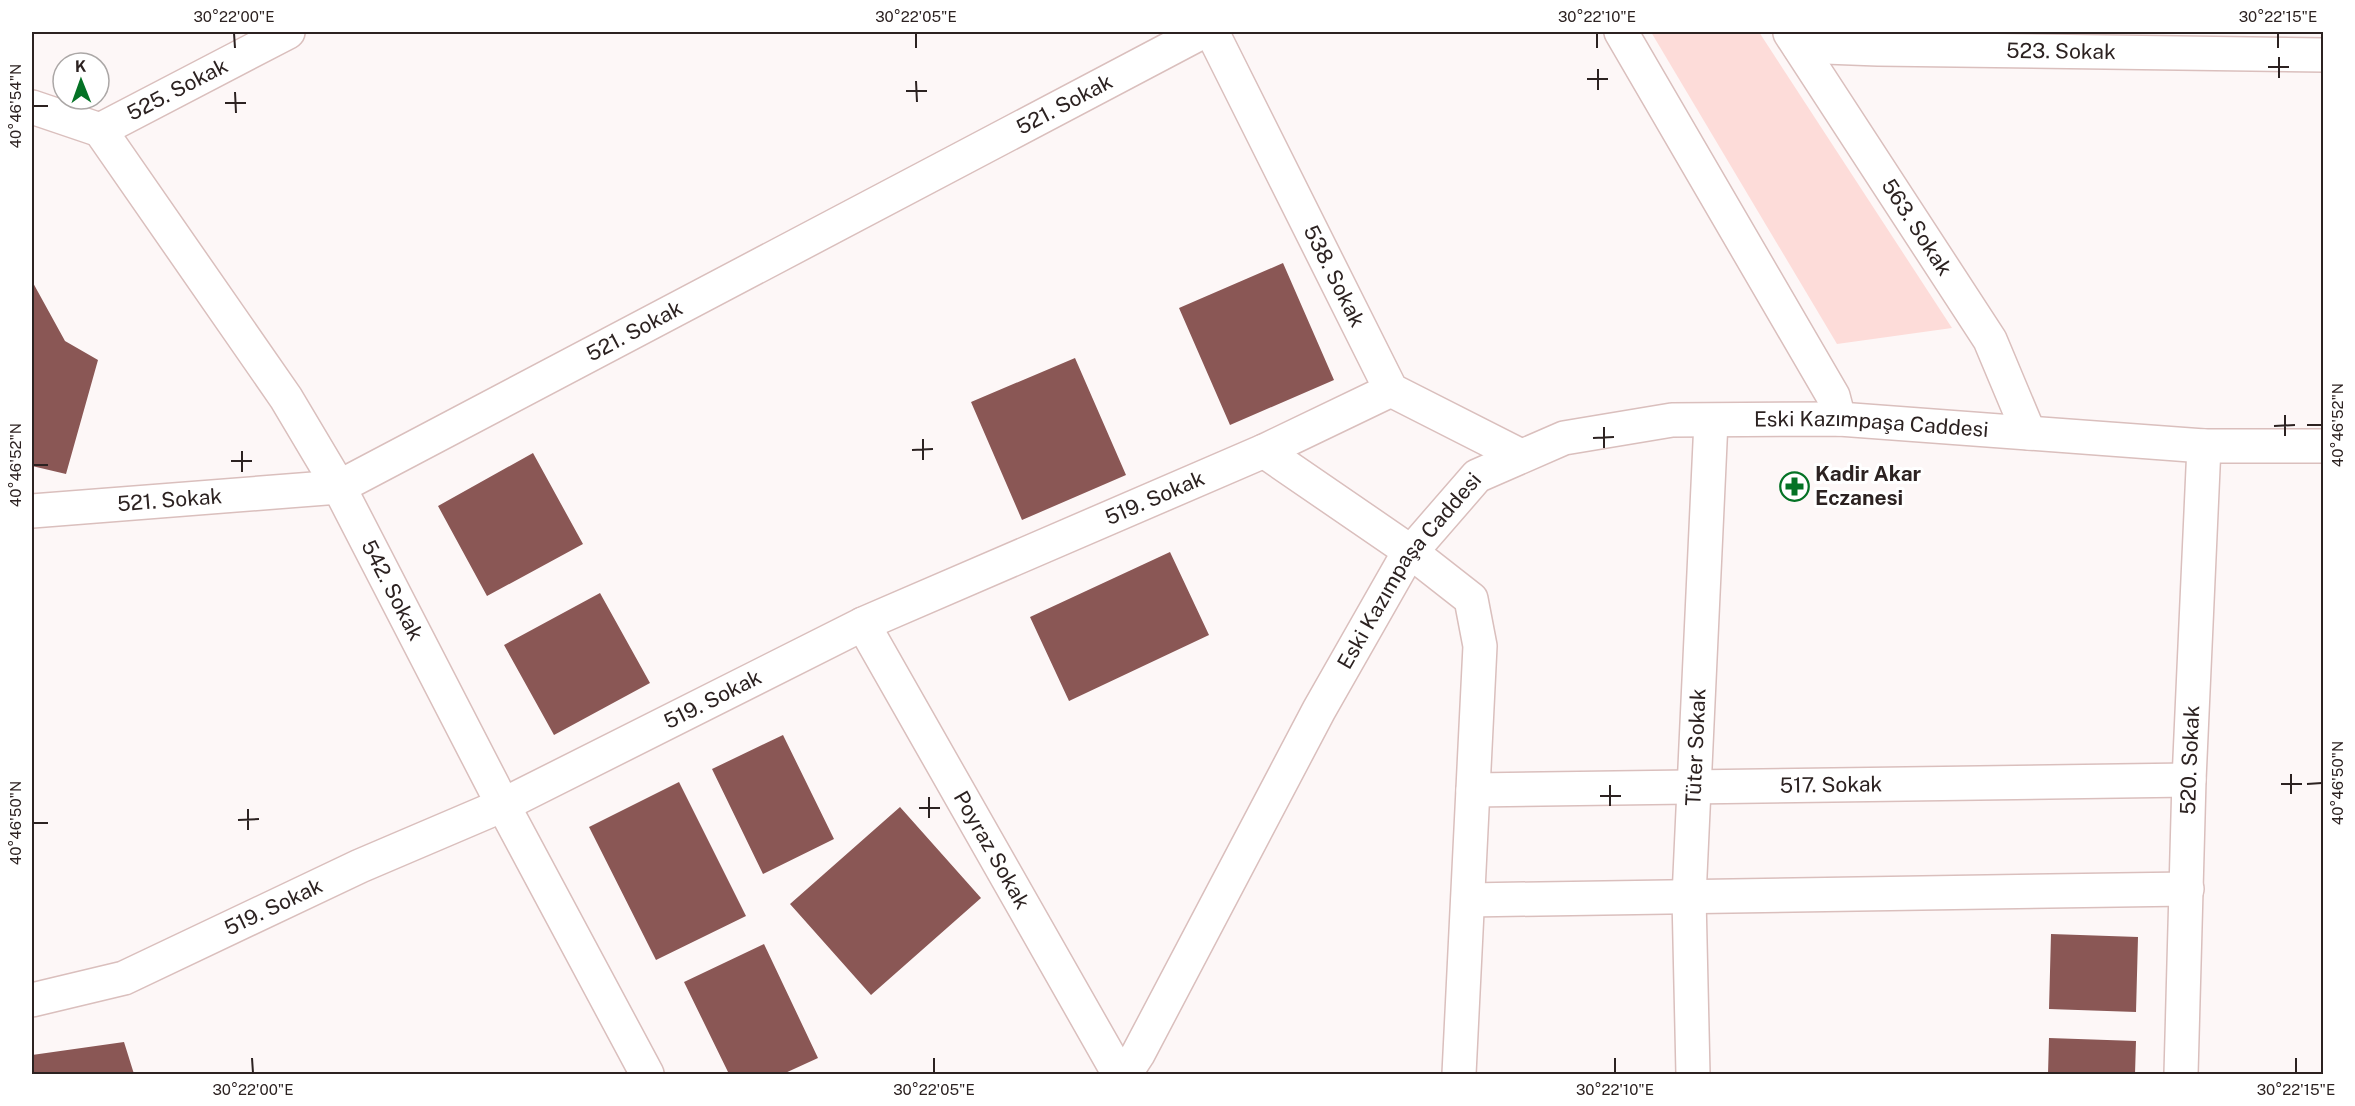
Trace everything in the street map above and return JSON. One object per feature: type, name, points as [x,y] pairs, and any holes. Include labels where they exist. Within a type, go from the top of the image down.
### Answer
[{"type":"street","name":"525. Sokak","points":[[100,130],[288,32]]},
{"type":"street","name":"521. Sokak","points":[[32,511],[339,487],[1202,32]]},
{"type":"street","name":"538. Sokak","points":[[1212,32],[1391,390]]},
{"type":"street","points":[[1621,32],[1833,396],[1839,419]]},
{"type":"street","name":"523. Sokak","points":[[1794,39],[1878,49],[2324,55]]},
{"type":"street","name":"563. Sokak","points":[[1794,39],[1989,340],[2029,433]]},
{"type":"street","points":[[32,107],[100,130]]},
{"type":"street","name":"542. Sokak","points":[[100,130],[286,398],[339,487],[503,805],[647,1074]]},
{"type":"street","points":[[1391,390],[1521,456]]},
{"type":"street","name":"519. Sokak","points":[[32,1000],[124,978],[360,866],[503,805],[863,624],[1264,451],[1391,390]]},
{"type":"street","name":"Eski Kazımpaşa Caddesi","points":[[1125,1074],[1138,1054],[1319,710],[1376,608],[1411,552],[1477,476],[1564,438],[1672,420],[1839,419],[2204,446],[2324,446]]},
{"type":"street","name":"Tüter Sokak","points":[[1693,1074],[1689,897],[1696,786],[1711,421]]},
{"type":"street","name":"520. Sokak","points":[[2181,1074],[2189,780],[2204,446]]},
{"type":"street","points":[[1264,451],[1411,552],[1471,599],[1480,646],[1459,1074]]},
{"type":"street","name":"Poyraz Sokak","points":[[863,624],[1119,1074]]},
{"type":"street","name":"517. Sokak","points":[[1473,790],[2189,780]]},
{"type":"street","points":[[1468,900],[2187,889]]},
{"type":"shaded area","points":[[1651,32],[1759,32],[1952,328],[1837,344]]},
{"type":"building","points":[[1283,263],[1334,380],[1230,425],[1179,308]]},
{"type":"building","points":[[32,281],[65,341],[98,360],[66,474],[32,466]]},
{"type":"building","points":[[1075,358],[1126,475],[1022,520],[971,402]]},
{"type":"building","points":[[533,453],[583,544],[487,596],[438,506]]},
{"type":"building","points":[[1170,552],[1209,635],[1069,701],[1030,617]]},
{"type":"building","points":[[600,593],[650,683],[554,735],[504,645]]},
{"type":"building","points":[[783,735],[834,839],[763,874],[712,769]]},
{"type":"building","points":[[679,782],[746,916],[656,960],[589,827]]},
{"type":"building","points":[[900,807],[981,898],[871,995],[790,904]]},
{"type":"building","points":[[2051,934],[2138,937],[2136,1012],[2049,1009]]},
{"type":"building","points":[[764,944],[818,1058],[783,1074],[729,1074],[684,982]]},
{"type":"building","points":[[2049,1038],[2136,1041],[2135,1074],[2048,1074]]},
{"type":"building","points":[[124,1042],[134,1074],[32,1074],[32,1055]]},
{"type":"place","name":"Kadir Akar Eczanesi","points":[[1794,486]]}]
